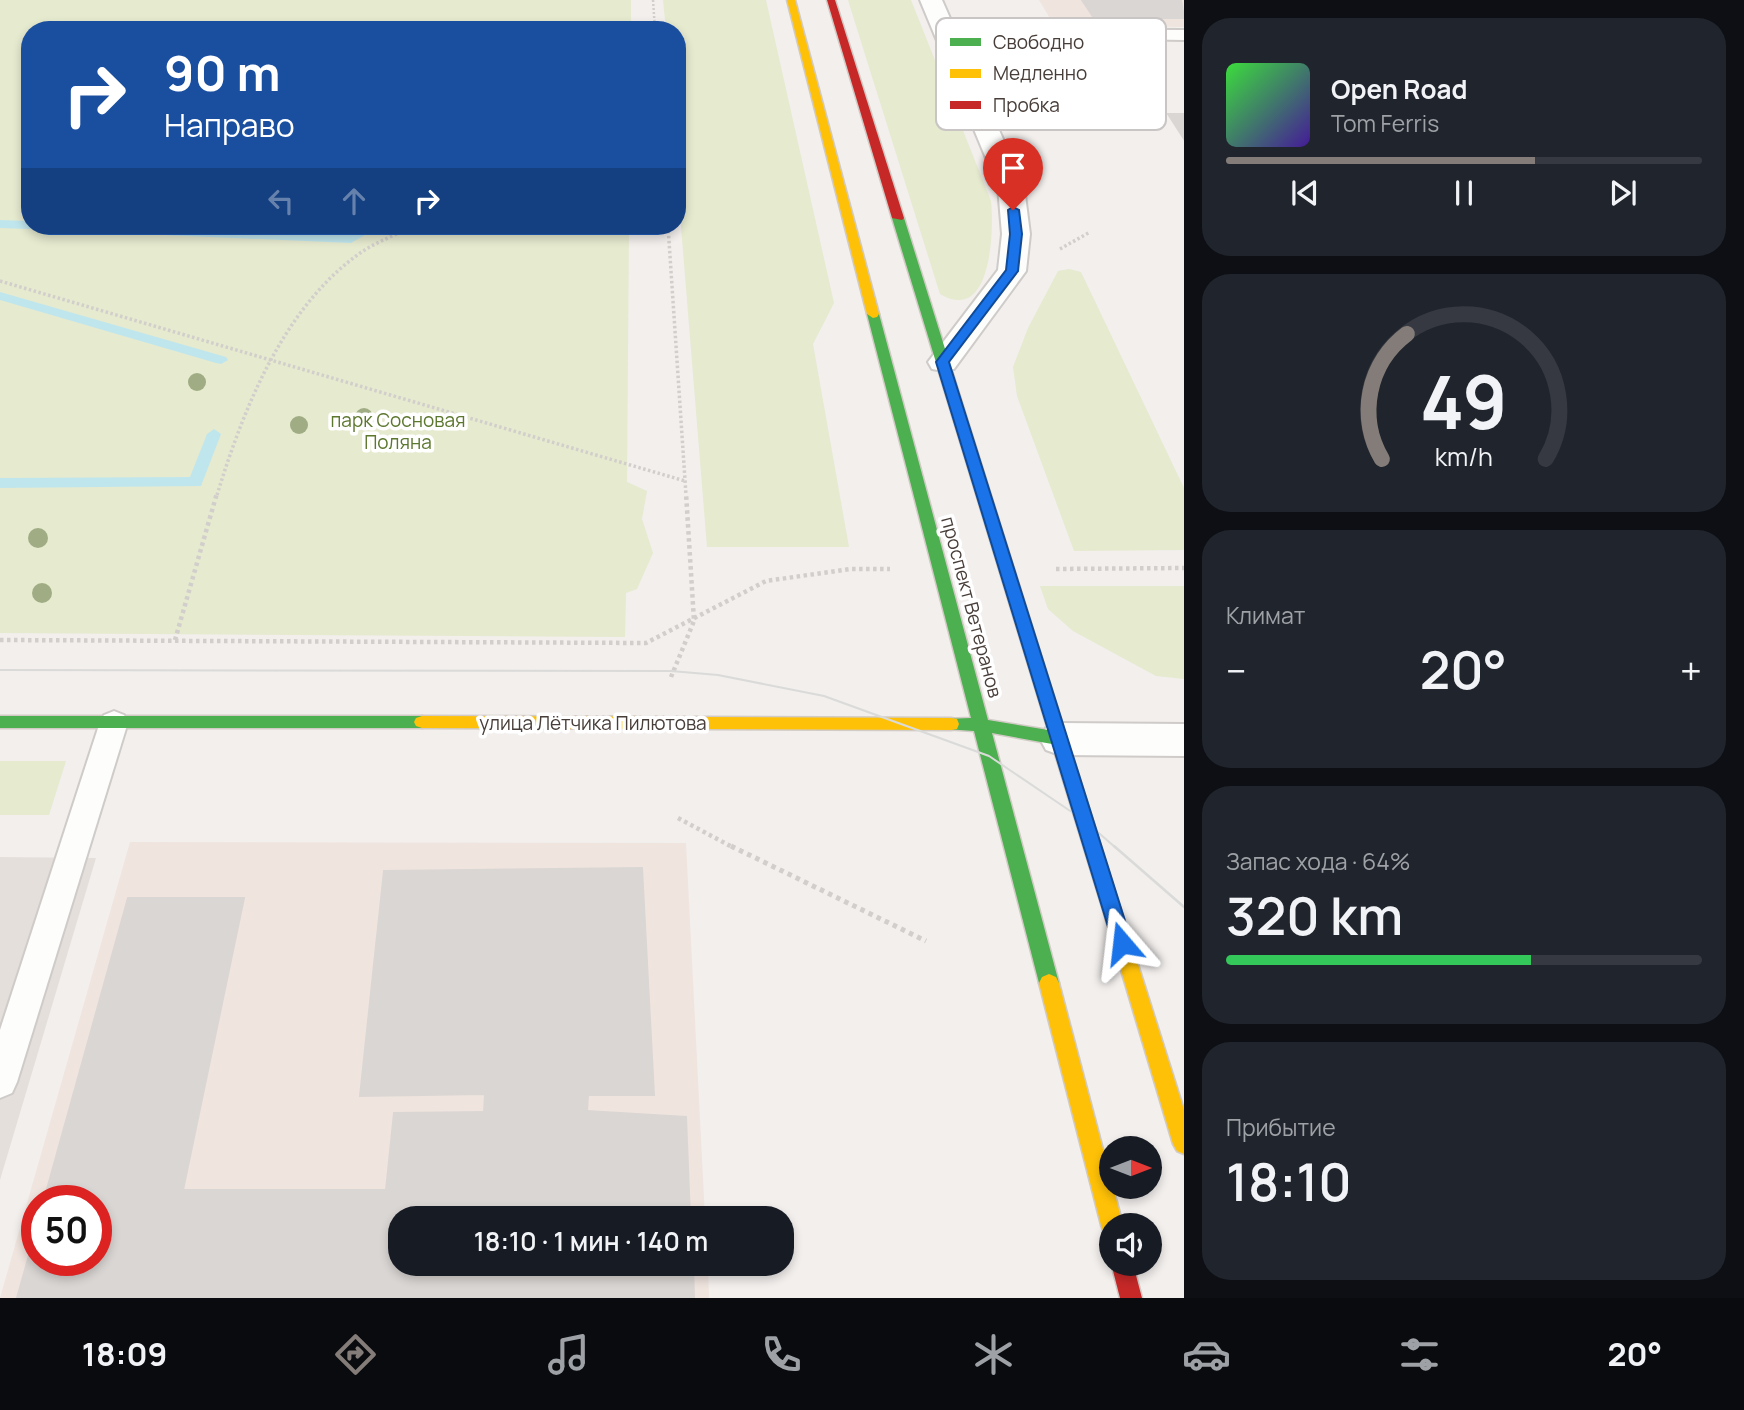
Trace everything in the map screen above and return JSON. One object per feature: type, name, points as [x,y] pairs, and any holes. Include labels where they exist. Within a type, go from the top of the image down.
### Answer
[{"type":"main road","name":"проспект Ветеранов","points":[[791,0],[1109,1213]]},
{"type":"main road","points":[[831,0],[1184,1144]]},
{"type":"main road","name":"улица Лётчика Пилютова","points":[[0,722],[981,724],[1060,739]]},
{"type":"main road","points":[[1125,1276],[1131,1298]]},
{"type":"street","points":[[931,0],[939,18]]},
{"type":"street","points":[[943,362],[1012,271],[1016,234],[1011,187],[987,130]]},
{"type":"street","name":"улица Лётчика Пилютова","points":[[1060,739],[1184,740]]},
{"type":"lane","points":[[1166,35],[1184,35]]},
{"type":"lane","points":[[0,1082],[6,1047],[114,722]]},
{"type":"path","points":[[653,0],[654,21]]},
{"type":"path","points":[[1056,252],[1090,232]]},
{"type":"path","points":[[175,640],[214,503],[234,446],[274,360],[300,313],[352,258],[396,235]]},
{"type":"path","points":[[669,235],[694,621],[671,671]]},
{"type":"path","points":[[0,281],[685,481]]},
{"type":"path","points":[[0,640],[646,643],[694,621],[766,581],[850,569]]},
{"type":"path","points":[[678,818],[721,843],[874,913],[926,941]]},
{"type":"shaded area","points":[[1039,0],[1184,0],[1184,27],[1166,27],[1166,18],[1050,18]]},
{"type":"shaded area","points":[[130,842],[686,843],[704,1206],[388,1206],[388,1276],[708,1276],[709,1298],[0,1298],[21,1224],[21,1276],[112,1276],[112,1185],[32,1185]]},
{"type":"shaded area","points":[[0,857],[96,858],[0,1180]]},
{"type":"green space","name":"парк Сосновая Поляна","points":[[0,0],[631,0],[631,21],[21,21],[21,235],[629,235],[627,482],[647,491],[642,519],[653,553],[637,589],[626,593],[625,637],[0,633]]},
{"type":"green space","points":[[663,0],[766,0],[834,303],[813,344],[849,547],[707,547],[682,235],[686,235],[686,21],[665,21]]},
{"type":"green space","points":[[848,0],[911,0],[936,63],[936,130],[963,130],[991,201],[990,251],[980,286],[970,296],[957,300],[940,294]]},
{"type":"green space","points":[[1069,269],[1081,272],[1184,488],[1184,550],[1074,551],[1017,396],[1013,367],[1028,328],[1058,271]]},
{"type":"green space","points":[[1040,586],[1184,586],[1184,679],[1156,676],[1073,631],[1048,609]]},
{"type":"green space","points":[[0,761],[66,761],[49,815],[0,815]]},
{"type":"building","points":[[1082,0],[1181,0],[1184,18],[1094,18]]},
{"type":"building","points":[[1168,114],[1184,114],[1184,139]]},
{"type":"building","points":[[642,868],[654,1095],[588,1095],[587,1111],[484,1113],[485,1094],[360,1096],[384,871]]},
{"type":"building","points":[[128,898],[244,898],[183,1190],[386,1190],[394,1113],[587,1111],[686,1117],[690,1206],[388,1206],[388,1276],[693,1276],[694,1298],[17,1298],[23,1276],[112,1276],[112,1185],[48,1185]]},
{"type":"waterway","points":[[0,224],[21,225]]},
{"type":"waterway","points":[[258,235],[351,239],[358,235]]},
{"type":"waterway","points":[[0,296],[221,360]]},
{"type":"waterway","points":[[0,483],[196,482],[214,434]]},
{"type":"tram line","points":[[0,670],[671,671],[718,675],[824,696],[989,756],[1085,821],[1116,848]]},
{"type":"tram line","points":[[1114,846],[1184,907]]},
{"type":"traffic: fast","points":[[898,218],[1115,920]]},
{"type":"traffic: fast","points":[[873,314],[1049,983]]},
{"type":"traffic: fast","points":[[0,722],[422,722]]},
{"type":"traffic: fast","points":[[951,724],[981,725],[1060,739]]},
{"type":"traffic: slow","points":[[791,0],[873,314]]},
{"type":"traffic: slow","points":[[422,722],[951,724]]},
{"type":"traffic: slow","points":[[1115,920],[1184,1144]]},
{"type":"traffic: slow","points":[[1049,983],[1109,1213]]},
{"type":"traffic: jam","points":[[831,0],[898,218]]},
{"type":"traffic: jam","points":[[1125,1276],[1131,1298]]},
{"type":"route","points":[[1013,210],[1016,234],[1012,271],[943,362],[1122,943]]}]
